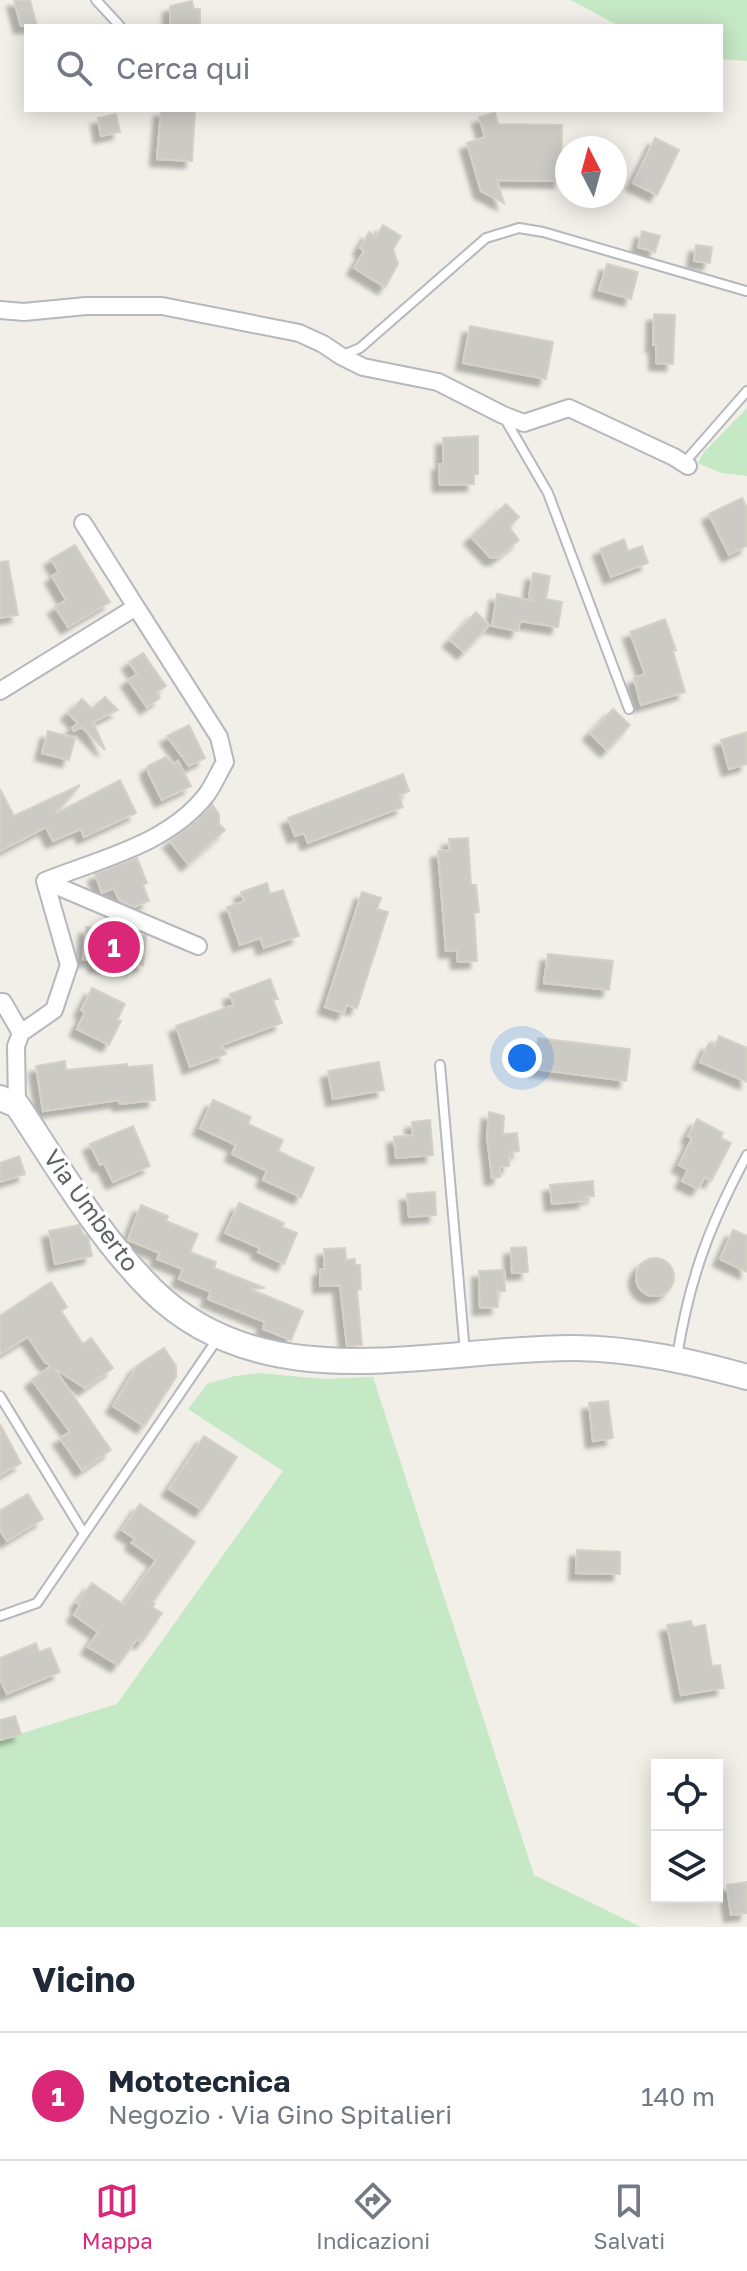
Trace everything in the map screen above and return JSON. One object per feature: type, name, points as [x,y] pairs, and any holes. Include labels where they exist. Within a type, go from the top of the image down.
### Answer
[{"type":"main road","name":"Via Umberto","points":[[8,1101],[109,1241],[153,1291],[219,1337],[256,1351],[307,1361],[368,1361],[465,1353],[614,1349],[677,1358],[747,1377]]},
{"type":"street","points":[[0,310],[24,312],[86,306],[162,306],[299,333],[363,367],[438,382],[524,423],[569,408],[686,465]]},
{"type":"street","points":[[45,881],[157,837],[179,822],[206,794],[225,762],[219,737],[83,523]]},
{"type":"street","points":[[0,691],[136,607]]},
{"type":"street","points":[[45,881],[198,946]]},
{"type":"street","points":[[8,1101],[16,1046],[21,1033],[54,1010],[69,965],[45,881]]},
{"type":"street","points":[[0,1002],[3,1002],[21,1033]]},
{"type":"lane","points":[[96,0],[118,24]]},
{"type":"lane","points":[[341,356],[360,348],[486,238],[519,228],[543,232],[746,291]]},
{"type":"lane","points":[[686,465],[747,391]]},
{"type":"lane","points":[[503,415],[548,493],[629,709]]},
{"type":"lane","points":[[440,1065],[465,1353]]},
{"type":"lane","points":[[677,1358],[683,1316],[704,1244],[747,1155]]},
{"type":"lane","points":[[0,1616],[37,1603],[219,1337]]},
{"type":"lane","points":[[0,1396],[83,1532]]},
{"type":"green space","points":[[571,0],[747,0],[747,61],[723,59],[723,24],[615,24]]},
{"type":"green space","points":[[747,408],[747,476],[721,473],[698,463],[704,452]]},
{"type":"green space","points":[[260,1373],[323,1379],[373,1377],[534,1875],[641,1927],[0,1927],[0,1740],[117,1704],[283,1471],[188,1409],[207,1384]]},
{"type":"building","points":[[14,0],[30,0],[36,24],[21,26]]},
{"type":"building","points":[[192,1],[194,9],[200,9],[200,24],[170,24],[170,6]]},
{"type":"building","points":[[161,112],[195,112],[192,161],[157,159]]},
{"type":"building","points":[[495,113],[498,124],[562,125],[562,136],[555,136],[555,181],[497,180],[504,203],[481,191],[467,143],[485,137],[479,117]]},
{"type":"building","points":[[116,114],[120,132],[101,136],[98,118]]},
{"type":"building","points":[[655,138],[679,150],[657,195],[633,183]]},
{"type":"building","points":[[383,225],[401,236],[393,249],[398,264],[385,287],[354,268],[364,251],[360,248],[369,232],[376,237]]},
{"type":"building","points":[[642,231],[660,236],[655,252],[638,247]]},
{"type":"building","points":[[696,245],[712,247],[710,263],[694,261]]},
{"type":"building","points":[[607,264],[638,272],[631,299],[599,290]]},
{"type":"building","points":[[654,314],[675,315],[673,364],[656,363]]},
{"type":"building","points":[[470,326],[553,342],[546,379],[463,363]]},
{"type":"building","points":[[478,436],[478,474],[474,474],[474,484],[440,485],[443,438]]},
{"type":"building","points":[[742,498],[747,508],[747,546],[729,555],[709,514]]},
{"type":"building","points":[[506,504],[519,517],[509,527],[519,540],[497,558],[491,558],[471,537]]},
{"type":"building","points":[[624,539],[628,551],[642,546],[648,563],[611,577],[600,549]]},
{"type":"building","points":[[75,545],[110,602],[68,627],[55,607],[66,600],[52,576],[59,572],[51,559]]},
{"type":"building","points":[[8,561],[18,615],[0,618],[0,562]]},
{"type":"building","points":[[533,573],[550,576],[546,599],[562,602],[558,627],[520,621],[518,631],[492,626],[497,594],[534,601],[529,596]]},
{"type":"building","points":[[476,612],[489,625],[464,652],[450,640]]},
{"type":"building","points":[[665,619],[676,650],[673,651],[685,692],[641,705],[634,678],[645,674],[630,632]]},
{"type":"building","points":[[143,653],[166,686],[157,692],[160,698],[147,707],[128,680],[137,674],[129,662]]},
{"type":"building","points":[[105,697],[118,710],[93,722],[105,750],[82,727],[74,731],[72,728],[78,723],[68,713],[82,699],[92,709]]},
{"type":"building","points":[[613,709],[630,725],[607,750],[590,733]]},
{"type":"building","points":[[189,725],[205,758],[189,766],[167,736]]},
{"type":"building","points":[[48,731],[75,738],[69,760],[42,753]]},
{"type":"building","points":[[747,732],[747,764],[729,769],[721,740]]},
{"type":"building","points":[[166,757],[174,765],[178,761],[191,786],[162,800],[148,766]]},
{"type":"building","points":[[403,774],[409,791],[399,796],[403,807],[308,843],[304,833],[295,836],[288,818]]},
{"type":"building","points":[[120,780],[136,813],[84,837],[81,829],[53,841],[46,827],[0,851],[0,789],[14,816],[80,785],[55,814]]},
{"type":"building","points":[[212,804],[219,814],[219,824],[225,830],[188,864],[170,841],[198,820]]},
{"type":"building","points":[[468,838],[471,885],[476,885],[479,912],[474,913],[477,961],[458,962],[457,950],[446,951],[438,851],[450,850],[449,839]]},
{"type":"building","points":[[137,858],[147,883],[143,885],[149,901],[134,907],[119,900],[114,888],[102,893],[95,874]]},
{"type":"building","points":[[267,883],[270,894],[283,890],[299,936],[264,948],[260,938],[240,945],[227,907],[244,901],[241,892]]},
{"type":"building","points":[[362,892],[381,898],[377,909],[388,912],[357,1008],[347,1005],[344,1013],[325,1007]]},
{"type":"building","points":[[86,927],[146,936],[143,965],[135,964],[134,968],[95,965],[95,960],[83,959]]},
{"type":"building","points":[[548,954],[613,961],[609,990],[544,983]]},
{"type":"building","points":[[270,979],[278,999],[273,1000],[282,1023],[222,1045],[226,1054],[190,1067],[176,1026],[234,1005],[230,994]]},
{"type":"building","points":[[92,988],[125,1004],[117,1020],[121,1021],[109,1045],[77,1029],[85,1012],[81,1010]]},
{"type":"building","points":[[719,1036],[747,1048],[747,1082],[700,1062],[709,1043],[715,1046]]},
{"type":"building","points":[[538,1038],[630,1049],[626,1081],[534,1069]]},
{"type":"building","points":[[65,1061],[66,1070],[127,1064],[127,1067],[152,1065],[155,1100],[120,1104],[119,1100],[43,1111],[36,1066]]},
{"type":"building","points":[[379,1062],[384,1090],[333,1099],[328,1071]]},
{"type":"building","points":[[213,1100],[251,1117],[248,1124],[283,1140],[278,1151],[314,1168],[301,1197],[263,1180],[267,1171],[232,1154],[236,1145],[200,1128]]},
{"type":"building","points":[[489,1112],[504,1116],[503,1134],[517,1133],[519,1151],[510,1152],[509,1166],[500,1167],[500,1177],[492,1178],[487,1136]]},
{"type":"building","points":[[697,1119],[723,1133],[721,1138],[731,1143],[711,1181],[705,1177],[698,1189],[682,1181],[688,1170],[679,1165]]},
{"type":"building","points":[[430,1120],[433,1155],[396,1158],[394,1137],[413,1135],[412,1122]]},
{"type":"building","points":[[133,1126],[150,1166],[113,1182],[90,1144]]},
{"type":"building","points":[[19,1156],[25,1174],[0,1182],[0,1163]]},
{"type":"building","points":[[593,1181],[594,1196],[584,1197],[585,1201],[552,1204],[550,1185]]},
{"type":"building","points":[[435,1192],[436,1215],[409,1217],[407,1194]]},
{"type":"building","points":[[239,1203],[284,1223],[282,1227],[297,1233],[284,1264],[258,1252],[260,1248],[225,1233]]},
{"type":"building","points":[[141,1205],[168,1216],[166,1221],[198,1234],[190,1252],[216,1262],[214,1268],[265,1288],[250,1289],[303,1311],[291,1340],[263,1329],[265,1322],[208,1299],[211,1292],[179,1279],[183,1269],[157,1259],[160,1253],[128,1240]]},
{"type":"building","points":[[79,1225],[88,1237],[92,1256],[55,1264],[49,1231]]},
{"type":"building","points":[[733,1230],[747,1236],[747,1272],[720,1259]]},
{"type":"building","points":[[526,1247],[528,1272],[512,1273],[511,1248]]},
{"type":"building","points":[[345,1248],[346,1260],[355,1259],[355,1265],[360,1265],[361,1289],[357,1290],[362,1345],[347,1346],[340,1285],[320,1286],[320,1269],[325,1269],[324,1249]]},
{"type":"building","points":[[655,1258],[668,1264],[674,1277],[668,1290],[655,1296],[642,1290],[636,1277],[642,1264]]},
{"type":"building","points":[[504,1270],[505,1291],[497,1291],[498,1307],[480,1308],[479,1271]]},
{"type":"building","points":[[51,1282],[67,1307],[61,1311],[83,1344],[91,1338],[113,1368],[85,1388],[54,1368],[111,1450],[82,1470],[60,1438],[70,1432],[32,1380],[51,1366],[28,1337],[0,1354],[0,1316]]},
{"type":"building","points":[[164,1348],[176,1366],[176,1377],[144,1426],[113,1406],[137,1366]]},
{"type":"building","points":[[608,1401],[613,1438],[593,1441],[589,1403]]},
{"type":"building","points":[[0,1424],[21,1463],[0,1475]]},
{"type":"building","points":[[204,1436],[237,1457],[202,1510],[169,1489]]},
{"type":"building","points":[[28,1494],[43,1519],[7,1541],[0,1530],[0,1511]]},
{"type":"building","points":[[140,1504],[195,1542],[153,1602],[152,1607],[162,1613],[142,1642],[137,1639],[118,1665],[88,1647],[98,1632],[74,1615],[80,1605],[77,1603],[92,1583],[124,1605],[156,1560],[132,1543],[135,1539],[122,1530]]},
{"type":"building","points":[[577,1550],[620,1552],[620,1574],[576,1573]]},
{"type":"building","points":[[691,1621],[693,1627],[705,1625],[712,1666],[720,1665],[724,1688],[681,1695],[667,1625]]},
{"type":"building","points":[[36,1643],[39,1652],[50,1648],[60,1672],[7,1694],[0,1679],[0,1658]]},
{"type":"building","points":[[15,1716],[21,1734],[0,1740],[0,1720]]},
{"type":"building","points":[[747,1882],[747,1913],[731,1915],[727,1885]]},
{"type":"place","name":"Mototecnica","points":[[114,947]]}]
